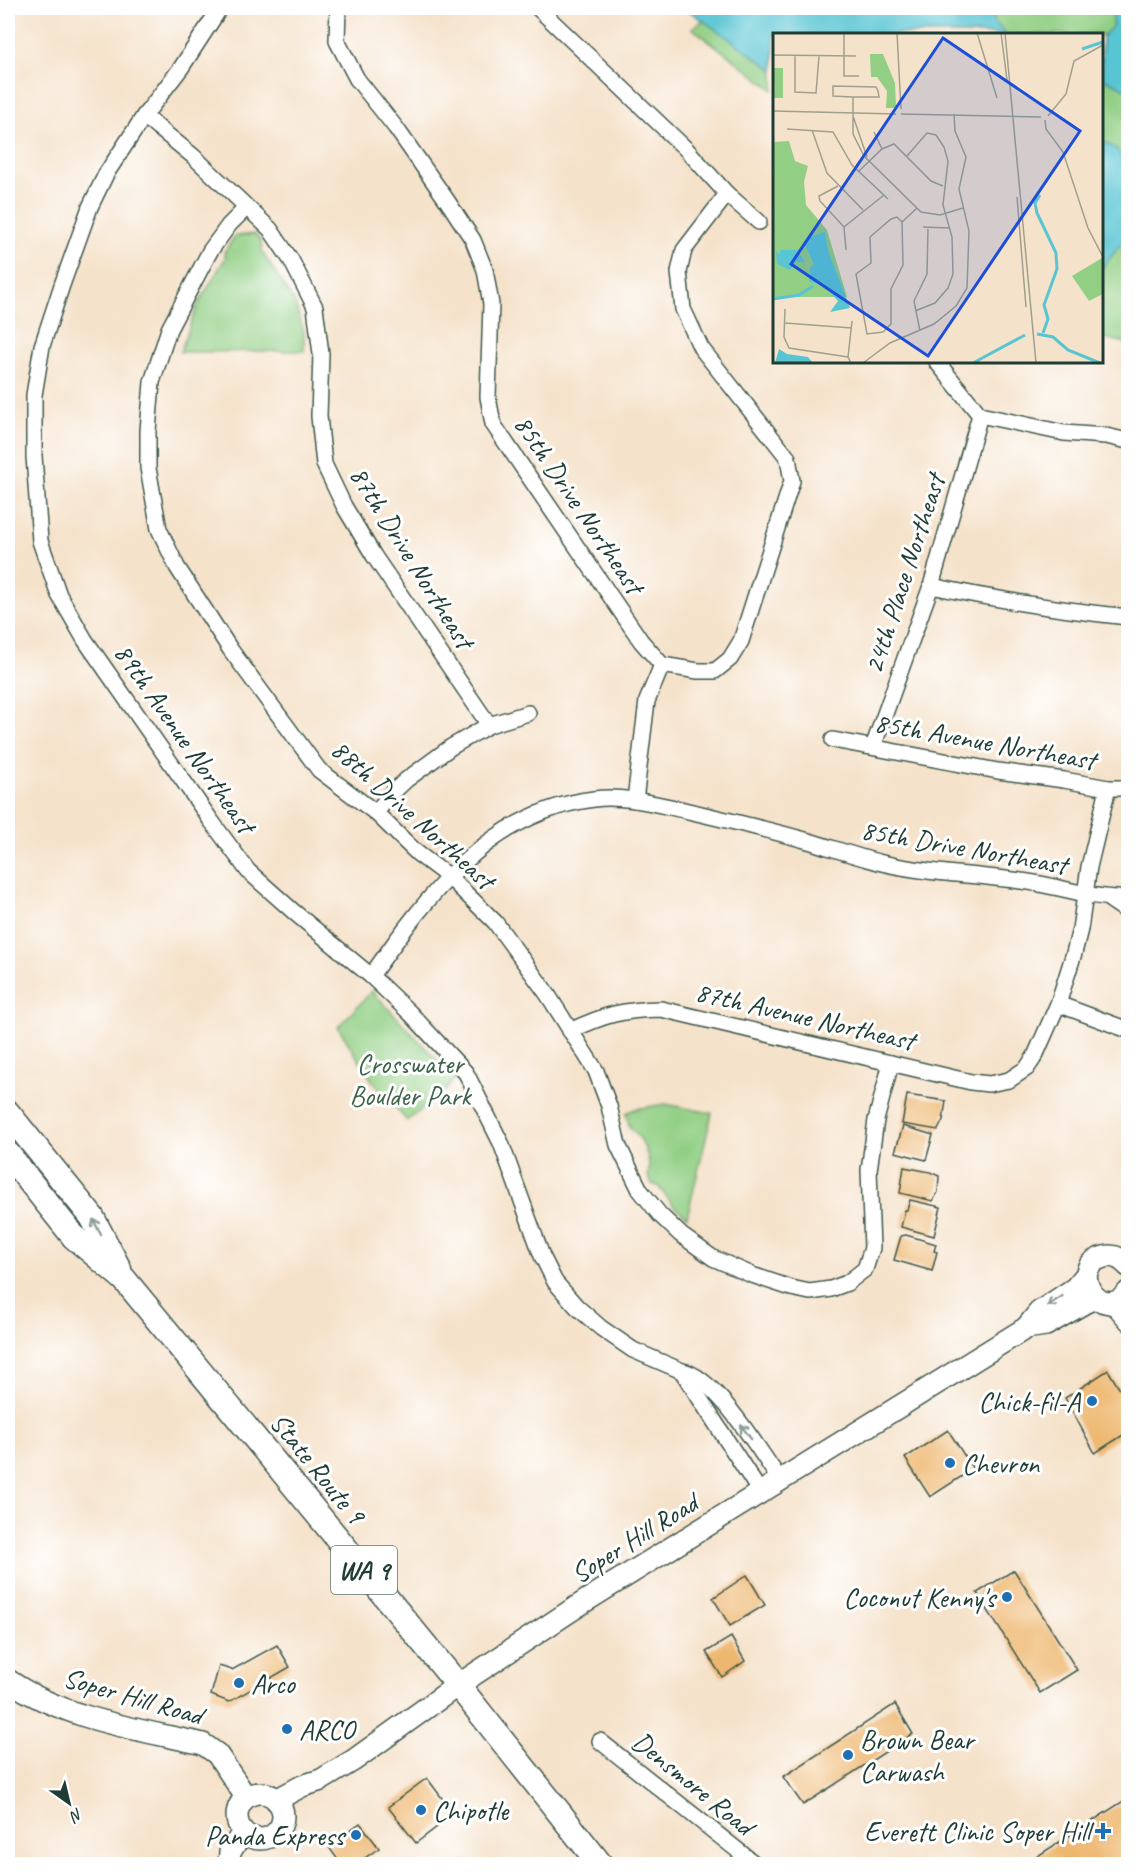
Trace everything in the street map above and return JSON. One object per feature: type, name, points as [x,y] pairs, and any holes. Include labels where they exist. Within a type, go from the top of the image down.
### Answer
[{"type":"main road","name":"State Route 9","points":[[8,1113],[92,1217],[124,1279]]},
{"type":"main road","name":"State Route 9","points":[[8,1154],[74,1237],[124,1279],[458,1684],[600,1864]]},
{"type":"street","name":"89th Avenue Northeast","points":[[220,8],[106,174],[90,207],[42,346],[34,395],[34,456],[40,541],[59,595],[86,640],[248,871],[371,976],[410,1013],[466,1073],[501,1143],[542,1256],[555,1282],[577,1307],[601,1328],[633,1350],[682,1371],[691,1372],[711,1387],[780,1480]]},
{"type":"street","name":"85th Drive Northeast","points":[[338,8],[337,40],[357,79],[396,128],[448,202],[473,240],[485,270],[491,304],[488,397],[494,424],[641,641],[662,665]]},
{"type":"street","points":[[538,8],[687,150],[727,194],[759,222]]},
{"type":"street","name":"87th Drive Northeast","points":[[144,116],[193,156],[270,229],[291,260],[315,307],[321,354],[319,416],[324,464],[344,506],[374,556],[489,725]]},
{"type":"street","points":[[635,800],[646,701],[662,665],[698,671],[714,671],[730,659],[741,641],[792,481],[788,458],[702,348],[683,309],[679,273],[684,250],[727,194]]},
{"type":"street","name":"88th Drive Northeast","points":[[246,208],[229,225],[210,251],[168,329],[152,382],[148,431],[148,468],[152,499],[159,529],[177,567],[203,610],[319,770],[376,813],[417,853],[449,877],[495,922],[548,995],[596,1071],[609,1106],[618,1145],[640,1190],[660,1215],[681,1235],[713,1258],[791,1288],[810,1292],[831,1289],[847,1283],[865,1269],[872,1248],[869,1170],[876,1120],[891,1063]]},
{"type":"street","points":[[938,363],[980,415],[1064,433],[1106,436],[1128,441]]},
{"type":"street","name":"24th Place Northeast","points":[[873,747],[931,586],[980,415]]},
{"type":"street","points":[[931,586],[1022,604],[1128,617]]},
{"type":"street","points":[[376,813],[388,797],[420,768],[489,725],[528,713]]},
{"type":"street","name":"85th Avenue Northeast","points":[[833,740],[949,763],[1108,788],[1128,788]]},
{"type":"street","points":[[1108,788],[1089,867],[1080,929],[1058,1004],[1128,1030]]},
{"type":"street","name":"85th Drive Northeast","points":[[371,976],[410,920],[475,852],[510,827],[551,808],[596,798],[635,800],[745,824],[883,863],[937,873],[1023,881],[1109,899],[1128,898]]},
{"type":"street","name":"85th Drive Northeast","points":[[1109,899],[1128,912]]},
{"type":"street","name":"87th Avenue Northeast","points":[[570,1031],[597,1018],[627,1010],[661,1010],[989,1084],[1009,1080],[1027,1068],[1035,1056],[1058,1004]]},
{"type":"street","points":[[1026,1328],[1039,1312],[1075,1288],[1094,1262],[1107,1256],[1124,1259]]},
{"type":"street","points":[[1086,1275],[1089,1290],[1116,1309],[1128,1323]]},
{"type":"street","points":[[1026,1328],[1046,1325],[1086,1302],[1121,1299],[1128,1292]]},
{"type":"street","name":"Soper Hill Road","points":[[279,1807],[304,1800],[321,1780],[376,1745],[458,1684],[760,1492],[1026,1328]]},
{"type":"street","points":[[682,1371],[760,1492]]},
{"type":"street","name":"Soper Hill Road","points":[[8,1680],[48,1701],[80,1714],[203,1744],[217,1754],[246,1797]]},
{"type":"street","name":"Densmore Road","points":[[600,1741],[755,1864]]},
{"type":"street","points":[[260,1792],[267,1793],[279,1807],[282,1824],[272,1836],[257,1839],[243,1832],[237,1818],[241,1802],[246,1797],[260,1792]]},
{"type":"street","points":[[229,1864],[231,1852],[243,1832]]},
{"type":"green space","points":[[722,8],[1128,8],[1128,343],[1103,338],[1103,33],[773,33],[773,89],[692,28]]},
{"type":"green space","points":[[255,234],[261,241],[262,252],[294,301],[304,331],[304,351],[180,352],[198,304],[226,257],[224,252],[235,236]]},
{"type":"green space","name":"Crosswater Boulder Park","points":[[372,991],[455,1079],[448,1088],[407,1121],[371,1079],[338,1027]]},
{"type":"green space","points":[[665,1104],[712,1113],[687,1217],[673,1205],[658,1186],[652,1184],[648,1176],[649,1163],[645,1149],[639,1137],[630,1128],[626,1113],[635,1109]]},
{"type":"water","points":[[685,8],[993,8],[994,21],[1004,33],[773,33],[773,69]]},
{"type":"water","points":[[1114,8],[1128,8],[1128,90],[1103,78],[1103,36],[1112,27]]},
{"type":"water","points":[[1103,142],[1117,149],[1128,170],[1128,235],[1103,267]]},
{"type":"building","points":[[907,1095],[946,1101],[943,1120],[938,1130],[902,1124]]},
{"type":"building","points":[[903,1126],[933,1135],[926,1160],[895,1152]]},
{"type":"building","points":[[904,1167],[939,1176],[938,1192],[933,1201],[900,1193]]},
{"type":"building","points":[[910,1200],[941,1207],[934,1236],[901,1227]]},
{"type":"building","points":[[906,1235],[936,1244],[934,1251],[937,1252],[932,1271],[894,1260],[901,1236]]},
{"type":"building","points":[[1108,1370],[1128,1403],[1128,1432],[1095,1453],[1065,1398]]},
{"type":"building","points":[[948,1430],[973,1469],[930,1497],[905,1458]]},
{"type":"building","points":[[1014,1570],[1077,1670],[1040,1693],[977,1593]]},
{"type":"building","points":[[747,1575],[765,1605],[730,1626],[713,1598]]},
{"type":"building","points":[[731,1637],[745,1661],[722,1677],[706,1652]]},
{"type":"building","name":"Arco","points":[[277,1645],[290,1667],[229,1702],[211,1695],[219,1666],[232,1670]]},
{"type":"building","name":"Brown Bear Carwash","points":[[895,1704],[913,1734],[803,1805],[783,1777]]},
{"type":"building","name":"Chipotle","points":[[427,1778],[454,1814],[416,1843],[388,1807]]},
{"type":"building","name":"Everett Clinic Soper Hill","points":[[1128,1798],[1128,1864],[1025,1864]]},
{"type":"building","name":"Panda Express","points":[[360,1823],[379,1848],[356,1864],[341,1864],[328,1846]]},
{"type":"place","name":"Chick-fil-A","points":[[1092,1401]]},
{"type":"place","name":"Chevron","points":[[950,1463]]},
{"type":"place","name":"Coconut Kenny's","points":[[1007,1597]]},
{"type":"place","name":"Arco","points":[[239,1683]]},
{"type":"place","name":"ARCO","points":[[287,1729]]},
{"type":"place","name":"Brown Bear Carwash","points":[[848,1755]]},
{"type":"place","name":"Chipotle","points":[[421,1810]]},
{"type":"place","name":"Everett Clinic Soper Hill","points":[[1103,1831]]},
{"type":"place","name":"Panda Express","points":[[356,1835]]}]
